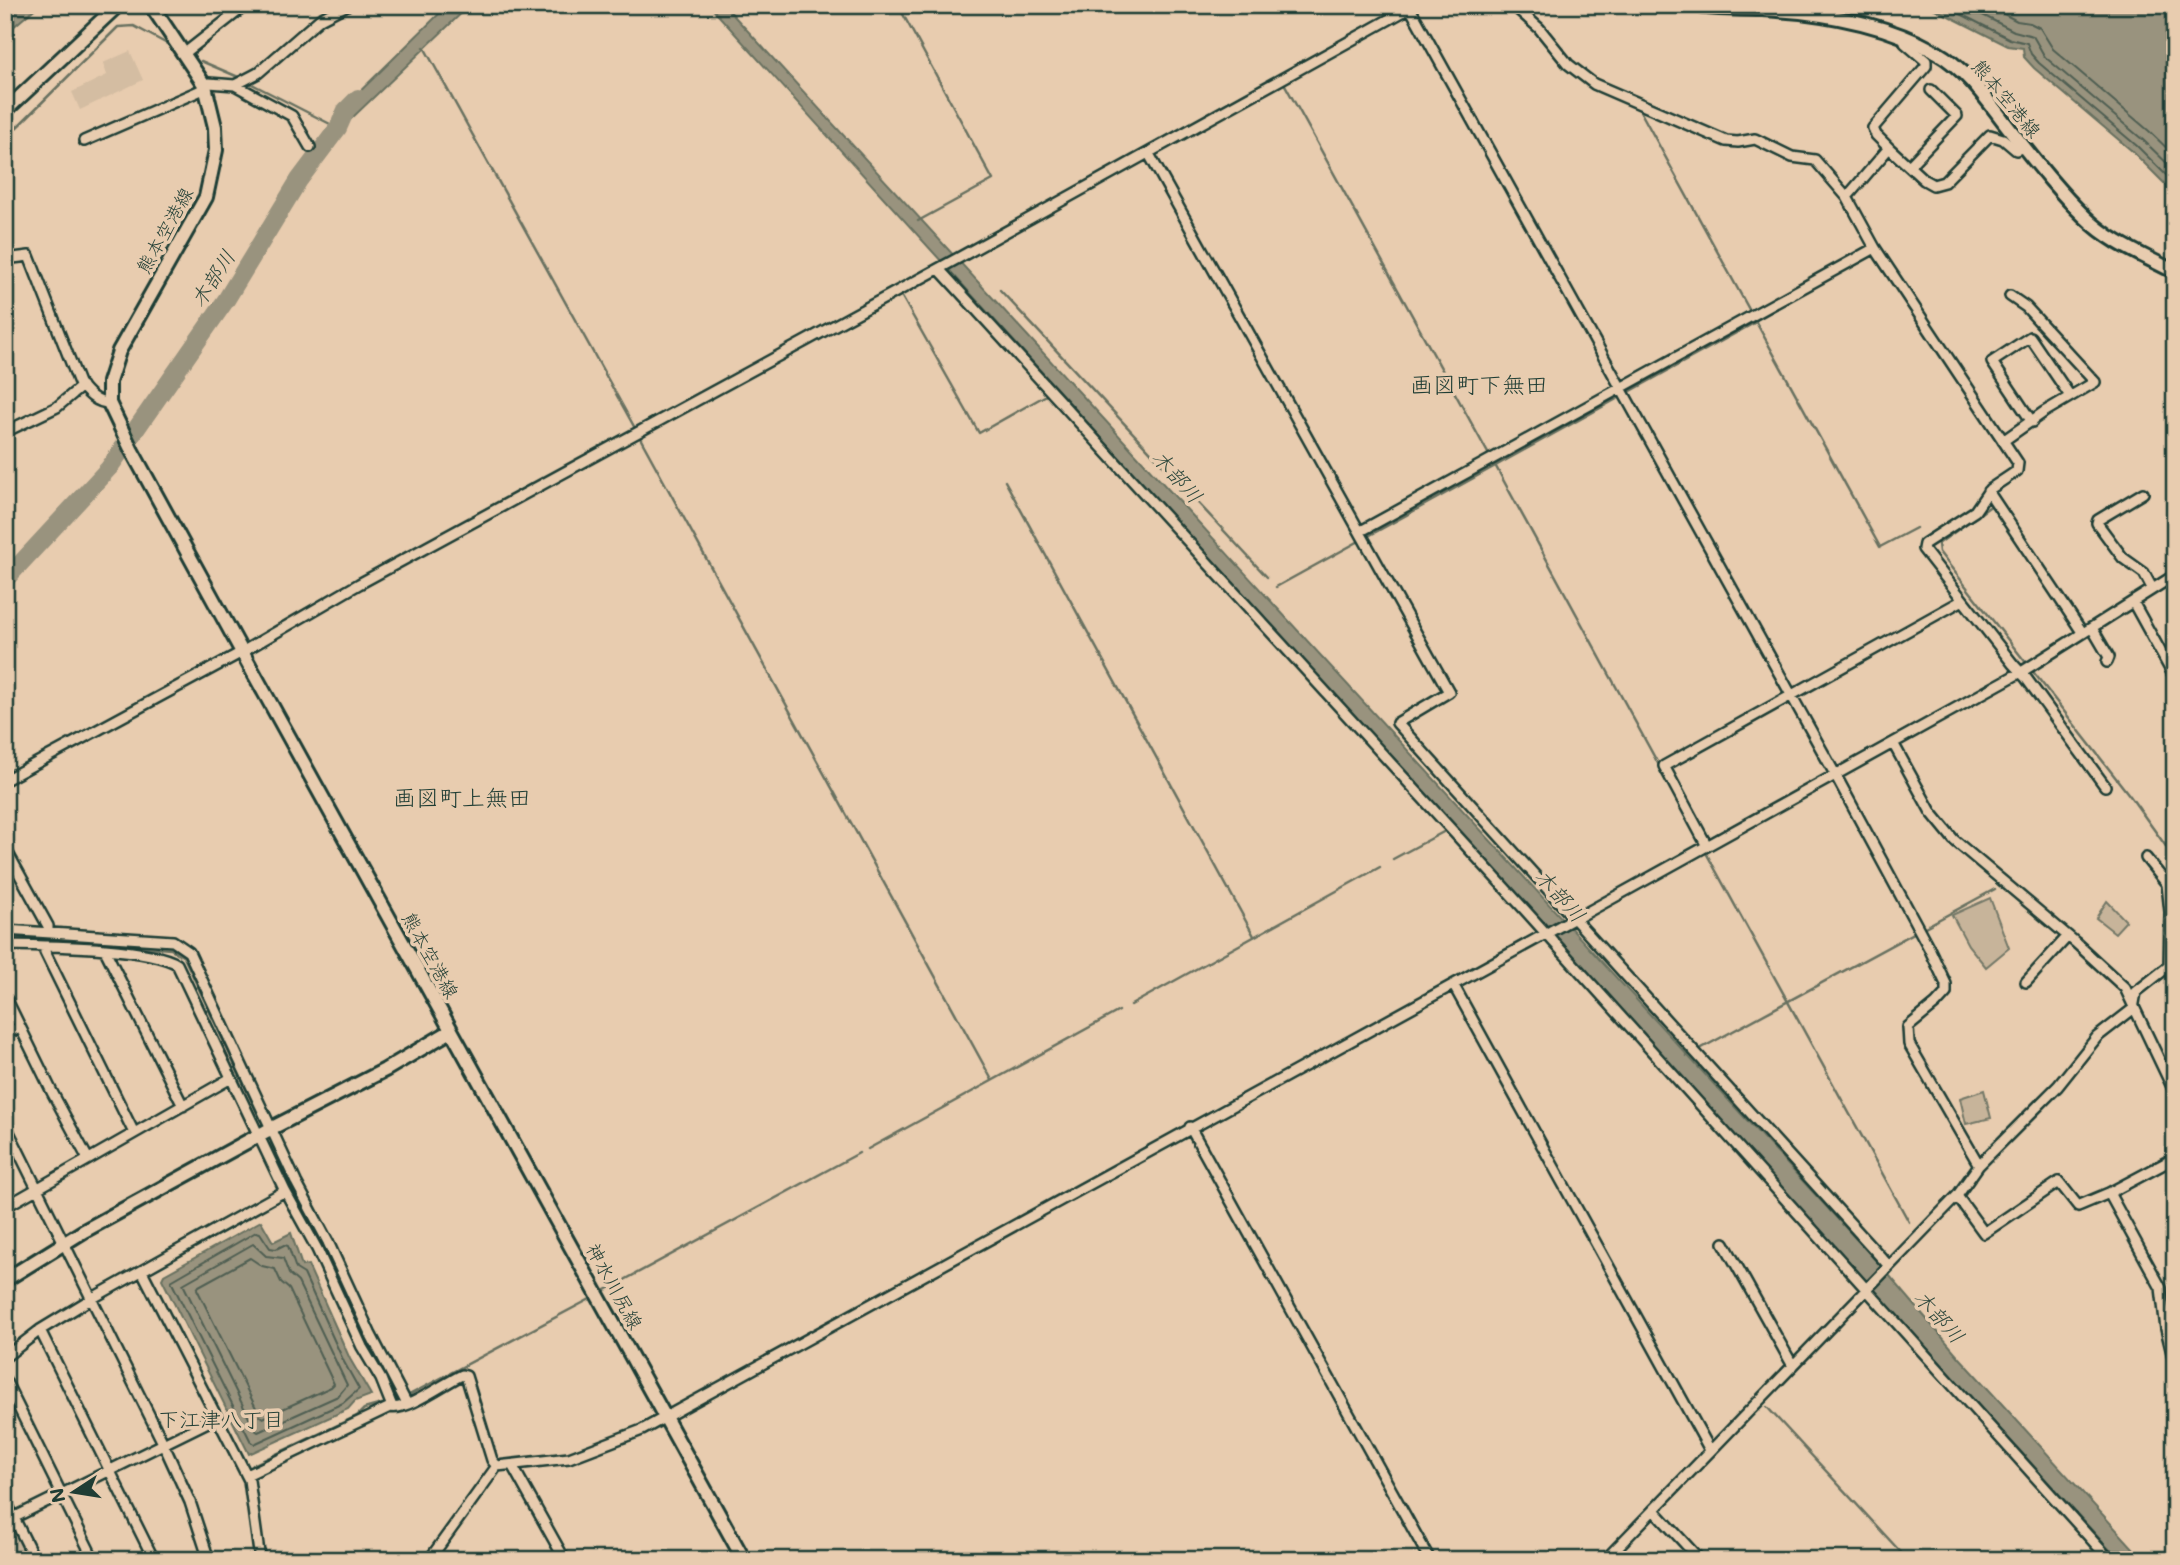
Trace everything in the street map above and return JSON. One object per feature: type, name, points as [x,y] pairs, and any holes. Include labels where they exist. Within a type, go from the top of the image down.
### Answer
[{"type":"main road","points":[[5,111],[118,5]]},
{"type":"main road","name":"熊本空港線","points":[[151,5],[205,86],[215,138],[211,181],[206,197],[119,351],[109,382],[109,403],[132,451],[451,1031]]},
{"type":"main road","name":"熊本空港線","points":[[1693,5],[1793,12],[1862,24],[1903,37],[1937,52],[1965,74],[2086,219],[2121,245],[2175,272]]},
{"type":"main road","points":[[5,1280],[64,1243],[259,1135],[385,1070],[451,1031]]},
{"type":"main road","name":"神水川尻線","points":[[451,1031],[744,1560]]},
{"type":"street","points":[[185,53],[246,5]]},
{"type":"street","points":[[236,84],[250,78],[320,19],[347,5]]},
{"type":"street","points":[[1513,5],[1539,28],[1568,64],[1594,83],[1726,141],[1755,139],[1793,158],[1815,160],[1847,197],[1875,247],[2019,467],[1988,491],[1975,511],[1924,544],[1926,553],[2022,672],[2105,786]]},
{"type":"street","points":[[5,780],[1412,7],[1835,774],[1946,984],[1946,993],[1937,1004],[1908,1027],[1909,1044],[1979,1165]]},
{"type":"street","points":[[1903,37],[1905,43],[1926,61],[1926,66],[1873,128],[1875,135],[1924,180],[1940,185],[1990,135],[2003,139],[2016,150],[2024,147]]},
{"type":"street","points":[[84,141],[199,91],[213,82],[236,84],[292,116],[310,146]]},
{"type":"street","points":[[1909,166],[1957,116],[1931,90]]},
{"type":"street","points":[[1847,197],[1889,148]]},
{"type":"street","points":[[1149,153],[1449,692],[1397,723],[1889,1266]]},
{"type":"street","points":[[1361,531],[1875,247]]},
{"type":"street","points":[[5,259],[29,256],[82,386],[101,403],[109,403]]},
{"type":"street","points":[[941,267],[2110,1560]]},
{"type":"street","points":[[2003,441],[2095,382],[2035,316],[2010,296]]},
{"type":"street","points":[[2032,422],[1992,362],[2030,337],[2070,396]]},
{"type":"street","points":[[5,432],[57,407],[82,386]]},
{"type":"street","points":[[1988,491],[2082,632]]},
{"type":"street","points":[[2143,493],[2109,512],[2097,523],[2123,558],[2144,573],[2152,588]]},
{"type":"street","points":[[497,1466],[569,1458],[642,1430],[2022,672],[2175,575]]},
{"type":"street","points":[[1707,846],[1664,766],[1963,600]]},
{"type":"street","points":[[2133,602],[2175,678]]},
{"type":"street","points":[[2092,628],[2109,657],[2107,662]]},
{"type":"street","points":[[1893,743],[1931,812],[1954,840],[2125,988],[2175,1093]]},
{"type":"street","points":[[5,848],[48,926],[48,932]]},
{"type":"street","points":[[1605,1560],[1957,1196],[1979,1165],[2058,1086],[2097,1037],[2133,1009],[2136,992],[2169,966],[2173,910],[2167,884],[2146,858]]},
{"type":"street","points":[[5,930],[173,941],[189,952],[296,1182],[338,1261],[370,1333],[407,1405]]},
{"type":"street","points":[[2026,982],[2068,936]]},
{"type":"street","points":[[5,945],[105,950],[166,958],[177,964],[285,1191],[308,1229],[362,1348],[381,1379],[391,1404],[390,1408]]},
{"type":"street","points":[[45,946],[51,964],[134,1133]]},
{"type":"street","points":[[105,950],[183,1106]]},
{"type":"street","points":[[1454,986],[1710,1450]]},
{"type":"street","points":[[5,996],[88,1159]]},
{"type":"street","points":[[5,1032],[20,1028]]},
{"type":"street","points":[[5,1207],[231,1078]]},
{"type":"street","points":[[5,1124],[163,1443],[190,1502],[209,1560]]},
{"type":"street","points":[[1190,1127],[1430,1560]]},
{"type":"street","points":[[1957,1196],[1984,1233],[2059,1182],[2078,1206],[2175,1158]]},
{"type":"street","points":[[5,1357],[40,1330],[91,1299],[285,1191]]},
{"type":"street","points":[[2109,1193],[2161,1288],[2166,1329],[2175,1365]]},
{"type":"street","points":[[1724,1243],[1793,1366]]},
{"type":"street","points":[[142,1271],[247,1475],[260,1560]]},
{"type":"street","points":[[40,1330],[154,1560]]},
{"type":"street","points":[[247,1475],[390,1408],[398,1409],[407,1405],[461,1375],[465,1375],[492,1460],[497,1466]]},
{"type":"street","points":[[5,1380],[94,1560]]},
{"type":"street","points":[[10,1520],[216,1418]]},
{"type":"street","points":[[512,1465],[565,1560]]},
{"type":"street","points":[[429,1560],[497,1466]]},
{"type":"street","points":[[5,1500],[10,1520],[35,1560]]},
{"type":"street","points":[[1655,1511],[1700,1560]]},
{"type":"shaded area","points":[[130,51],[143,80],[80,110],[72,92],[107,75],[103,63]]},
{"type":"shaded area","points":[[1990,898],[2009,948],[1986,967],[1968,945],[1952,915]]},
{"type":"shaded area","points":[[2107,901],[2126,921],[2115,933],[2096,918]]},
{"type":"shaded area","points":[[1984,1090],[1991,1118],[1966,1124],[1960,1098]]},
{"type":"shaded area","points":[[11,1526],[30,1560],[5,1560],[5,1527]]},
{"type":"water","points":[[5,5],[39,5],[5,34]]},
{"type":"water","points":[[448,5],[470,5],[351,119],[340,111]]},
{"type":"water","points":[[709,5],[724,5],[1889,1275],[1960,1358],[2144,1560],[2119,1560]]},
{"type":"water","points":[[1927,5],[2175,5],[2175,194],[2132,151],[2034,68],[2024,57],[2023,48],[2008,46]]},
{"type":"water","points":[[261,1221],[273,1242],[291,1233],[302,1266],[308,1265],[350,1359],[371,1395],[355,1401],[348,1409],[249,1454],[162,1279],[164,1275]]},
{"type":"waterway","points":[[898,5],[993,180],[918,221]]},
{"type":"waterway","points":[[5,139],[118,27],[134,26],[169,45]]},
{"type":"waterway","points":[[424,47],[636,430]]},
{"type":"waterway","points":[[201,61],[243,79]]},
{"type":"waterway","points":[[248,82],[338,128]]},
{"type":"waterway","points":[[1284,83],[1489,455]]},
{"type":"waterway","name":"木部川","points":[[5,580],[109,468],[226,300],[299,180],[338,128],[346,110],[358,98]]},
{"type":"waterway","points":[[1638,107],[1751,313]]},
{"type":"waterway","points":[[1000,290],[1267,577]]},
{"type":"waterway","points":[[902,297],[979,433],[1050,393]]},
{"type":"waterway","points":[[1276,587],[1756,322],[1880,547],[1916,528]]},
{"type":"waterway","points":[[639,436],[992,1080]]},
{"type":"waterway","points":[[1495,465],[1661,769]]},
{"type":"waterway","points":[[1005,481],[1254,936]]},
{"type":"waterway","points":[[1992,505],[1938,544],[1939,552],[2027,664]]},
{"type":"waterway","points":[[2031,669],[2130,796],[2175,859]]},
{"type":"waterway","points":[[1393,859],[1447,830]]},
{"type":"waterway","points":[[1704,849],[1909,1222]]},
{"type":"waterway","points":[[1131,1005],[1380,867]]},
{"type":"waterway","points":[[1687,1056],[1995,889]]},
{"type":"waterway","points":[[5,937],[171,949],[184,957],[261,1121]]},
{"type":"waterway","points":[[868,1149],[1119,1011]]},
{"type":"waterway","points":[[270,1144],[321,1240],[366,1338],[382,1366]]},
{"type":"waterway","points":[[604,1291],[859,1153]]},
{"type":"waterway","points":[[409,1395],[592,1298]]},
{"type":"waterway","points":[[393,1387],[398,1400],[394,1401]]},
{"type":"waterway","points":[[253,1465],[357,1416],[364,1409],[382,1404]]},
{"type":"waterway","points":[[1767,1407],[1908,1560]]},
{"type":"district","name":"画図町下無田","points":[[1479,384]]},
{"type":"district","name":"画図町上無田","points":[[462,797]]},
{"type":"district","name":"下江津八丁目","points":[[221,1418]]}]
